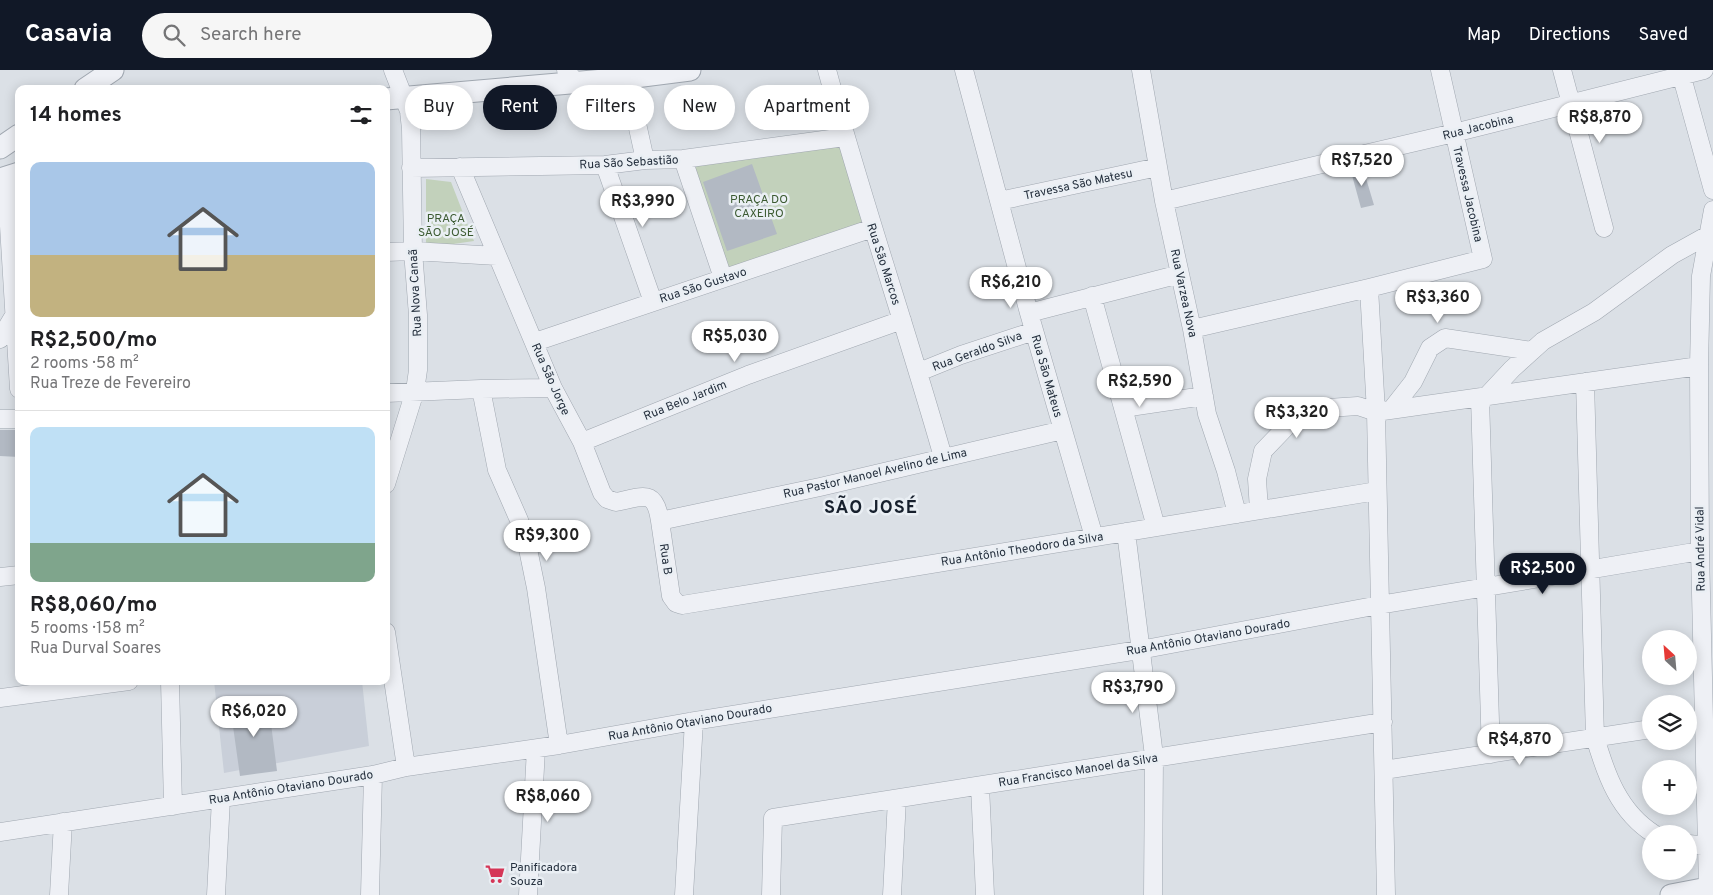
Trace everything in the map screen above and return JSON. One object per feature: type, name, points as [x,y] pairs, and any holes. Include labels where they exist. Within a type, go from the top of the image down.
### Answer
[{"type":"street","name":"Rua Nova Canaã","points":[[390,471],[415,391],[418,370],[418,315],[413,251],[411,129],[409,110],[396,99],[393,70]]},
{"type":"street","points":[[396,99],[571,76],[690,70]]},
{"type":"street","name":"Rua São Marcos","points":[[828,70],[873,228],[919,372],[943,457]]},
{"type":"street","name":"Rua São Mateus","points":[[964,70],[1034,331],[1094,537]]},
{"type":"street","name":"Rua Varzea Nova","points":[[1141,70],[1164,201],[1192,329],[1207,414],[1226,471],[1237,514]]},
{"type":"street","name":"Travessa Jacobina","points":[[1368,288],[1483,259],[1440,70]]},
{"type":"street","points":[[1562,70],[1604,228]]},
{"type":"street","name":"Rua Jacobina","points":[[1164,201],[1454,133],[1681,73],[1704,70]]},
{"type":"street","points":[[91,85],[110,71]]},
{"type":"street","points":[[1681,73],[1713,190]]},
{"type":"street","points":[[638,74],[645,160]]},
{"type":"street","name":"Rua São Sebastião","points":[[411,168],[605,165],[645,160],[683,159],[846,137]]},
{"type":"street","points":[[0,148],[15,138]]},
{"type":"street","points":[[683,159],[723,278]]},
{"type":"street","points":[[605,165],[652,302]]},
{"type":"street","name":"Rua São Jorge","points":[[460,167],[553,388],[582,442],[602,494],[607,499],[616,502],[644,496],[652,499],[658,509],[660,522]]},
{"type":"street","name":"Travessa São Matesu","points":[[999,201],[1158,167]]},
{"type":"street","points":[[0,339],[15,314],[15,266],[8,177]]},
{"type":"street","name":"Rua André Vidal","points":[[1697,695],[1700,551],[1699,366],[1701,276],[1713,210]]},
{"type":"street","name":"Rua São Gustavo","points":[[535,342],[873,228]]},
{"type":"street","points":[[1491,754],[1485,588],[1482,398],[1543,341],[1594,312],[1672,255],[1708,235]]},
{"type":"street","points":[[390,252],[413,251],[497,256]]},
{"type":"street","points":[[1029,313],[1180,274]]},
{"type":"street","points":[[1192,329],[1368,288],[1384,411],[1377,491],[1386,895]]},
{"type":"street","points":[[1092,296],[1156,527]]},
{"type":"street","name":"Rua Belo Jardim","points":[[582,442],[748,375],[902,320]]},
{"type":"street","name":"Rua Geraldo Silva","points":[[919,372],[961,355],[1034,331]]},
{"type":"street","points":[[1384,411],[1413,382],[1430,348],[1445,338],[1532,351]]},
{"type":"street","points":[[1259,510],[1257,479],[1263,451],[1288,425],[1313,409],[1358,406],[1384,411],[1699,366]]},
{"type":"street","points":[[1585,382],[1596,737],[1602,761],[1615,792],[1633,818],[1642,825]]},
{"type":"street","points":[[390,393],[553,388]]},
{"type":"street","points":[[480,389],[497,470],[519,520],[528,549],[536,588],[559,745]]},
{"type":"street","points":[[1123,408],[1204,396]]},
{"type":"street","points":[[0,419],[15,419]]},
{"type":"street","name":"Rua Pastor Manoel Avelino de Lima","points":[[660,522],[1063,430]]},
{"type":"street","name":"Rua Antônio Theodoro da Silva","points":[[671,596],[676,604],[682,605],[1377,491]]},
{"type":"street","name":"Rua B","points":[[660,522],[671,596]]},
{"type":"street","points":[[1126,532],[1154,758],[1153,895]]},
{"type":"street","name":"Rua Antônio Otaviano Dourado","points":[[0,832],[373,775],[406,767],[536,749],[694,721],[1141,649],[1380,605],[1700,551]]},
{"type":"street","points":[[0,578],[15,576]]},
{"type":"street","points":[[390,659],[406,767]]},
{"type":"street","points":[[0,698],[99,685]]},
{"type":"street","points":[[170,685],[173,806]]},
{"type":"street","points":[[684,895],[694,721]]},
{"type":"street","name":"Rua Francisco Manoel da Silva","points":[[771,895],[773,818],[1383,722]]},
{"type":"street","points":[[1384,770],[1642,729]]},
{"type":"street","name":"Rua André Vidal","points":[[1697,732],[1710,888]]},
{"type":"street","points":[[528,895],[536,749]]},
{"type":"street","points":[[370,895],[373,775]]},
{"type":"street","points":[[980,786],[985,895]]},
{"type":"street","points":[[216,895],[221,798]]},
{"type":"street","points":[[892,895],[897,798]]},
{"type":"street","points":[[58,895],[63,822]]},
{"type":"street","points":[[1697,845],[1707,846]]},
{"type":"street","points":[[1671,895],[1710,888]]},
{"type":"shaded area","points":[[214,685],[362,685],[369,746],[224,773]]},
{"type":"green space","name":"PRAÇA DO CAXEIRO","points":[[843,140],[870,226],[725,274],[687,162]]},
{"type":"green space","name":"PRAÇA SÃO JOSÉ","points":[[426,179],[451,182],[474,241],[426,248]]},
{"type":"building","points":[[752,164],[777,234],[727,251],[703,182]]},
{"type":"building","points":[[1362,165],[1374,205],[1361,208],[1350,168]]},
{"type":"building","points":[[0,430],[15,430],[15,457],[0,456]]},
{"type":"building","points":[[268,700],[277,771],[240,776],[230,705]]},
{"type":"place","name":"Panificadora Souza","points":[[495,874]]},
{"type":"district","name":"SÃO JOSÉ","points":[[871,507]]}]
